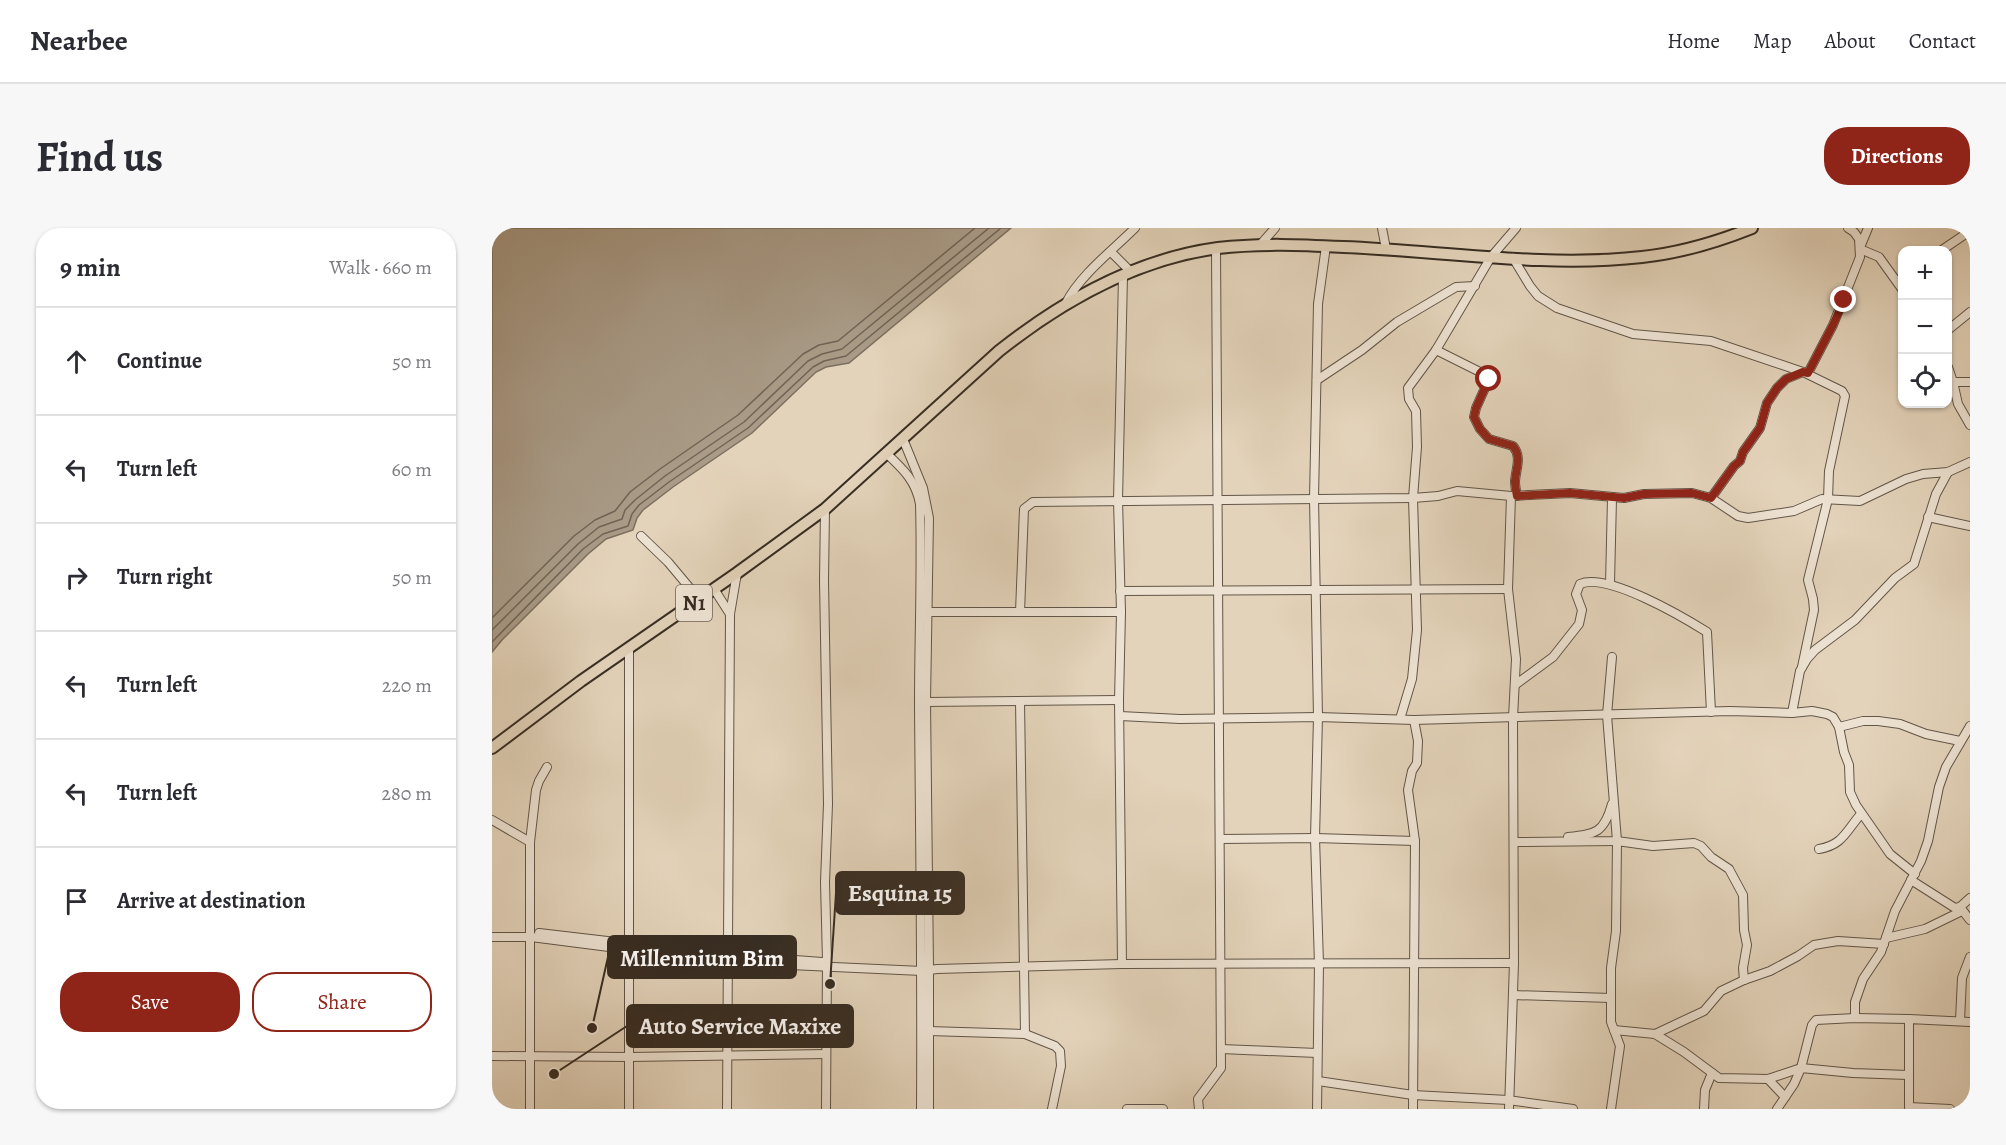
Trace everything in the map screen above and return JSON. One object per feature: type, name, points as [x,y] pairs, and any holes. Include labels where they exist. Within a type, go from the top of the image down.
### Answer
[{"type":"highway","name":"N1","points":[[492,748],[564,693],[825,509],[999,351],[1023,332],[1066,303],[1127,274],[1179,256],[1216,248],[1261,244],[1588,261],[1645,257],[1687,249],[1752,228]]},
{"type":"street","points":[[1066,303],[1076,288],[1135,228]]},
{"type":"street","points":[[1261,244],[1275,228]]},
{"type":"street","points":[[1383,228],[1386,249]]},
{"type":"street","points":[[1400,719],[1412,680],[1417,630],[1413,498],[1417,447],[1416,411],[1409,399],[1408,388],[1436,350],[1476,286],[1491,257],[1516,228]]},
{"type":"street","points":[[1711,498],[1740,461],[1743,452],[1760,428],[1767,403],[1777,388],[1786,379],[1806,372],[1833,325],[1860,257],[1859,239],[1848,228]]},
{"type":"street","points":[[1860,249],[1868,228]]},
{"type":"street","points":[[1948,246],[1970,231]]},
{"type":"street","points":[[1317,1109],[1319,964],[1315,838],[1318,717],[1314,498],[1318,304],[1326,246]]},
{"type":"street","points":[[1199,1109],[1198,1099],[1221,1068],[1216,248]]},
{"type":"street","points":[[1860,249],[1879,257],[1898,283]]},
{"type":"street","points":[[1110,252],[1127,274],[1118,500],[1121,612],[1119,700],[1122,964]]},
{"type":"street","points":[[1513,258],[1534,291],[1557,308],[1634,334],[1711,341],[1806,372],[1838,388],[1845,396],[1829,471],[1828,499],[1808,580],[1814,610],[1792,713]]},
{"type":"street","points":[[1317,380],[1362,350],[1397,322],[1456,287],[1476,286]]},
{"type":"street","points":[[1952,326],[1970,312]]},
{"type":"street","points":[[1436,350],[1488,376],[1489,379],[1474,417],[1480,429],[1489,439],[1516,448],[1519,460],[1515,483],[1508,589],[1516,659],[1513,718],[1514,963],[1508,1105]]},
{"type":"street","points":[[1970,382],[1953,382],[1958,404],[1970,425]]},
{"type":"street","points":[[901,440],[922,488],[928,508],[926,702],[929,1109]]},
{"type":"street","points":[[889,452],[909,476],[918,492],[920,504],[928,969],[921,1109]]},
{"type":"street","points":[[1020,612],[1024,509],[1033,502],[1413,498],[1438,496],[1457,491],[1514,496],[1570,493],[1612,498],[1692,493],[1711,498],[1738,516],[1748,518],[1794,511],[1822,499],[1860,501],[1906,479],[1923,474],[1948,472],[1970,462]]},
{"type":"street","points":[[1802,667],[1815,650],[1855,620],[1895,578],[1914,564],[1935,494],[1948,472]]},
{"type":"street","points":[[1610,584],[1612,498]]},
{"type":"street","points":[[825,509],[828,804],[825,882],[826,1109]]},
{"type":"street","points":[[1928,517],[1970,526]]},
{"type":"street","points":[[641,536],[668,562],[699,599]]},
{"type":"street","points":[[727,1109],[729,614],[737,573]]},
{"type":"street","points":[[1515,685],[1553,657],[1579,624],[1582,610],[1576,594],[1580,584],[1591,582],[1610,584],[1647,599],[1707,632],[1711,712]]},
{"type":"street","points":[[714,589],[729,614]]},
{"type":"street","points":[[1120,591],[1508,589]]},
{"type":"street","points":[[926,612],[1121,612]]},
{"type":"street","points":[[629,649],[629,1109]]},
{"type":"street","points":[[1611,1109],[1620,1046],[1611,1022],[1611,968],[1616,931],[1617,841],[1607,715],[1612,657]]},
{"type":"street","points":[[926,702],[1119,700]]},
{"type":"street","points":[[1020,701],[1025,1034]]},
{"type":"street","points":[[1120,716],[1414,720],[1711,712],[1792,713],[1812,711],[1827,714],[1833,717],[1839,727],[1849,765],[1850,792],[1861,814],[1890,854],[1913,877],[1955,908],[1961,909],[1970,920]]},
{"type":"street","points":[[1413,1109],[1415,841],[1408,790],[1412,771],[1418,763],[1418,741],[1414,720]]},
{"type":"street","points":[[1839,727],[1863,721],[1878,721],[1900,724],[1926,734],[1960,741]]},
{"type":"street","points":[[1855,1018],[1858,990],[1885,941],[1895,911],[1913,877],[1928,841],[1943,777],[1960,741],[1970,726]]},
{"type":"street","points":[[530,1109],[530,842],[536,790],[547,767]]},
{"type":"street","points":[[1544,842],[1557,838],[1593,834],[1601,829],[1607,819],[1613,790]]},
{"type":"street","points":[[1819,849],[1837,844],[1861,814]]},
{"type":"street","points":[[492,820],[530,842]]},
{"type":"street","points":[[1220,839],[1315,838],[1415,841]]},
{"type":"street","points":[[1515,842],[1617,841],[1653,846],[1694,843],[1701,846],[1711,857],[1729,869],[1743,895],[1747,945],[1743,968],[1744,980]]},
{"type":"street","points":[[1655,1034],[1704,1011],[1721,991],[1770,970],[1814,945],[1838,941],[1885,941],[1925,928],[1961,909],[1970,898]]},
{"type":"street","points":[[492,932],[727,958],[928,969],[1122,964],[1514,963]]},
{"type":"street","points":[[492,937],[531,935]]},
{"type":"street","points":[[1960,1021],[1962,978],[1970,957]]},
{"type":"street","points":[[1513,995],[1611,998]]},
{"type":"street","points":[[1777,1109],[1794,1084],[1801,1068],[1814,1022],[1855,1018],[1970,1022]]},
{"type":"street","points":[[1909,1020],[1908,1108],[1950,1109]]},
{"type":"street","points":[[1614,1030],[1655,1034],[1719,1078],[1724,1079],[1768,1079],[1801,1068],[1908,1075]]},
{"type":"street","points":[[928,1031],[1025,1034],[1055,1046],[1060,1052],[1059,1077],[1052,1109]]},
{"type":"street","points":[[1221,1049],[1317,1053]]},
{"type":"street","points":[[492,1056],[629,1057],[826,1054]]},
{"type":"street","points":[[1704,1109],[1705,1090],[1712,1073]]},
{"type":"street","points":[[1768,1079],[1785,1096]]},
{"type":"street","points":[[1318,1081],[1413,1095],[1573,1109]]},
{"type":"street","points":[[1127,1109],[1163,1109]]},
{"type":"water","points":[[492,228],[1011,228],[849,363],[826,367],[816,372],[752,433],[643,510],[633,530],[606,539],[588,554],[492,652]]},
{"type":"place","name":"Esquina 15","points":[[830,984]]},
{"type":"place","name":"Millennium Bim","points":[[592,1028]]},
{"type":"place","name":"Auto Service Maxixe","points":[[554,1074]]},
{"type":"route","points":[[1489,379],[1474,417],[1480,429],[1489,439],[1516,448],[1519,460],[1515,483],[1517,496],[1570,493],[1624,498],[1644,494],[1692,493],[1711,498],[1740,461],[1743,452],[1754,438],[1760,428],[1767,403],[1777,388],[1786,379],[1803,372],[1808,373],[1844,300]]}]
